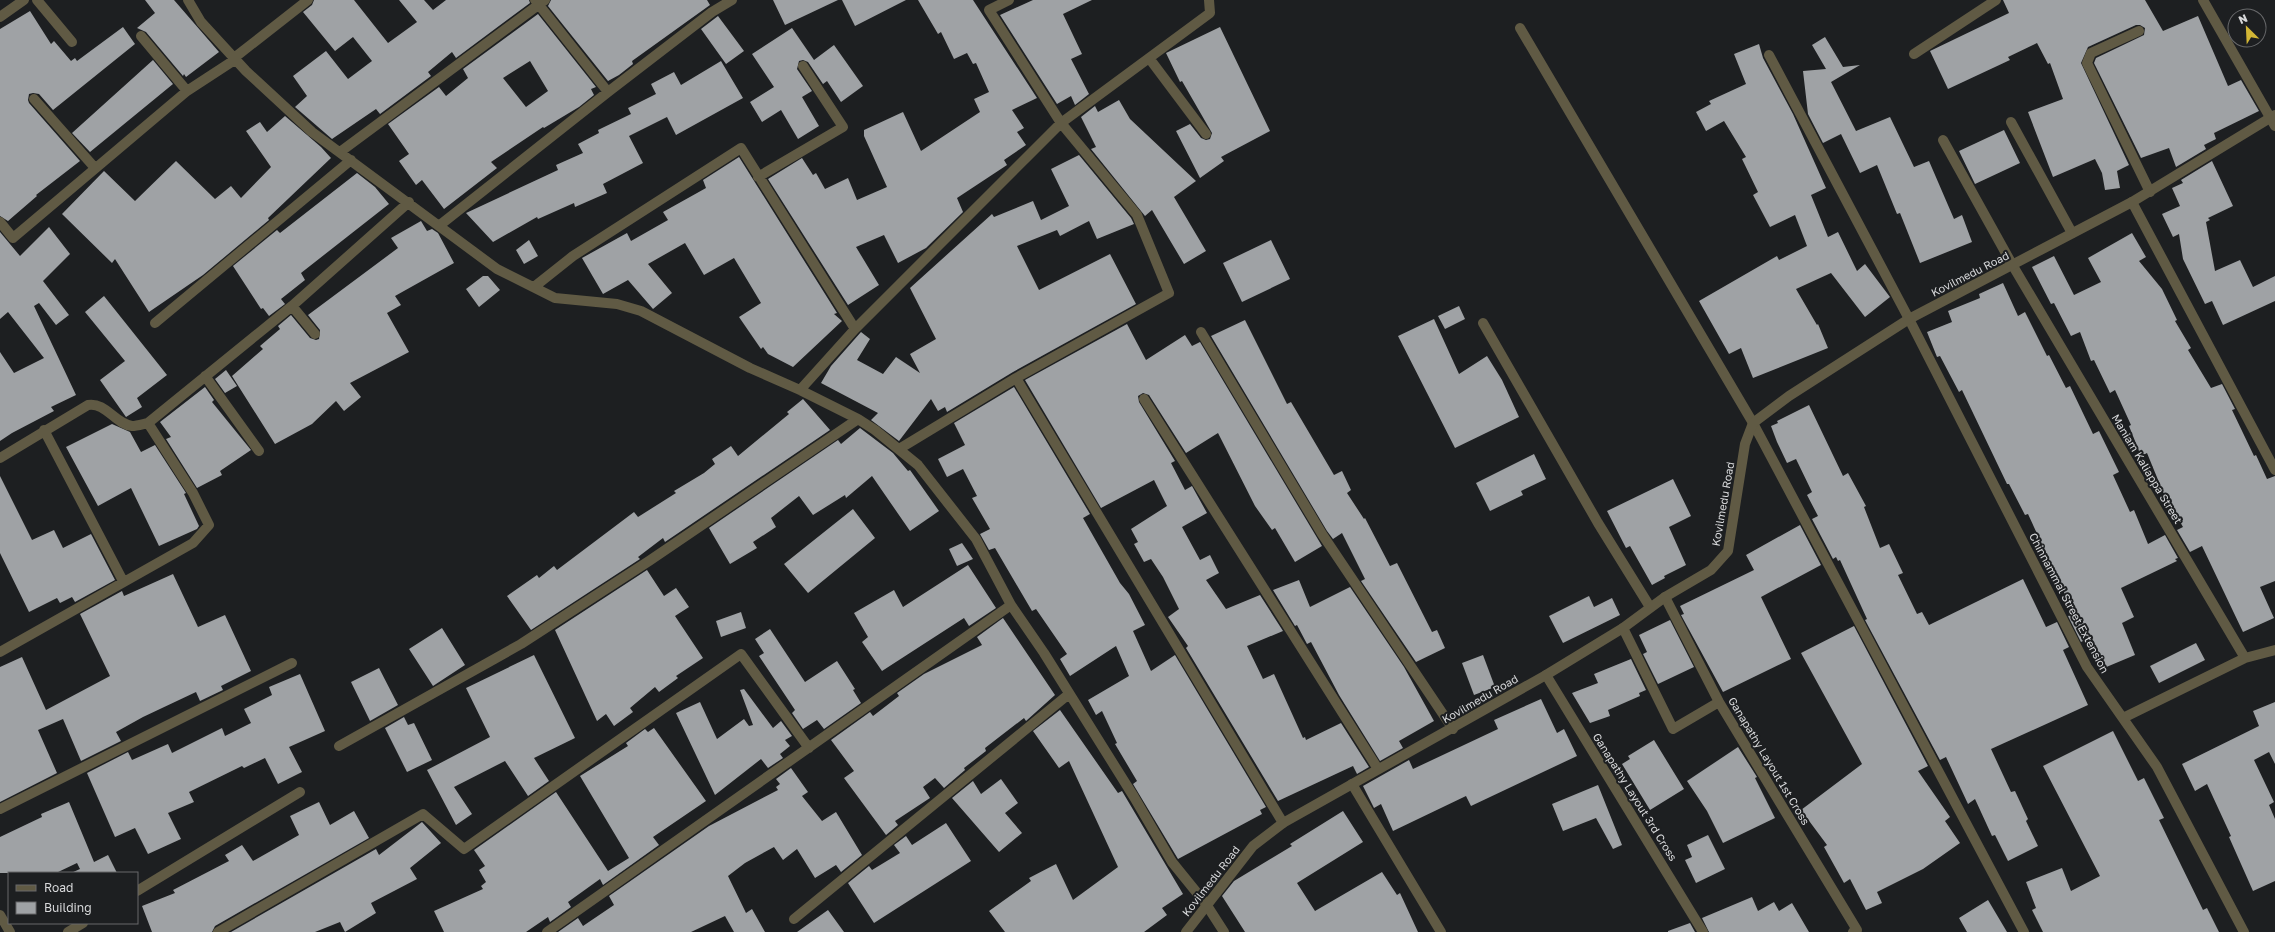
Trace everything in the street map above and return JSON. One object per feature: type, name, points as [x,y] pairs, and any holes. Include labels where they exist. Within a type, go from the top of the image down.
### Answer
[{"type":"street","points":[[0,17],[24,0]]},
{"type":"street","points":[[37,0],[72,42]]},
{"type":"street","points":[[188,0],[201,22],[246,71],[312,132],[409,202],[497,269],[554,298],[617,304],[641,310],[750,368],[800,390],[858,419],[875,430],[918,465],[964,521],[976,539],[1011,605],[1134,796],[1172,862],[1206,904],[1224,932]]},
{"type":"street","points":[[0,222],[13,238],[187,91],[235,58],[308,0]]},
{"type":"street","points":[[440,225],[608,92],[712,12],[732,0]]},
{"type":"street","points":[[899,449],[1016,378],[1169,293],[1137,215],[1062,123],[989,10],[1009,0]]},
{"type":"street","points":[[800,390],[855,328],[1062,123],[1210,13],[1209,0]]},
{"type":"street","points":[[1914,54],[1996,0]]},
{"type":"street","points":[[2203,0],[2274,120]]},
{"type":"street","points":[[340,152],[539,2],[608,92]]},
{"type":"street","points":[[1520,28],[1753,423],[2024,932]]},
{"type":"street","points":[[2139,31],[2091,53],[2087,63],[2150,192]]},
{"type":"street","points":[[142,36],[187,91]]},
{"type":"street","name":"Chinnammal Street Extension","points":[[1769,55],[1909,319],[2087,667],[2157,767],[2244,932]]},
{"type":"street","points":[[1149,58],[1206,134]]},
{"type":"street","points":[[758,177],[843,127],[803,66]]},
{"type":"street","points":[[34,99],[96,168]]},
{"type":"street","name":"Kovilmedu Road","points":[[1186,932],[1206,904],[1253,846],[1283,823],[1378,769],[1454,729],[1546,675],[1623,628],[1665,597],[1711,570],[1728,551],[1745,444],[1753,423],[1789,396],[1909,319],[2013,266],[2132,202],[2274,120]]},
{"type":"street","points":[[2011,122],[2072,233]]},
{"type":"street","name":"Maniam Kaliappa Street","points":[[1943,140],[2013,266],[2245,658]]},
{"type":"street","points":[[534,287],[572,256],[741,148],[855,328]]},
{"type":"street","points":[[155,323],[351,160]]},
{"type":"street","points":[[0,458],[44,430],[88,405],[94,404],[121,422],[132,426],[148,423],[292,306],[409,202]]},
{"type":"street","points":[[2132,202],[2275,470]]},
{"type":"street","points":[[292,306],[315,334]]},
{"type":"street","points":[[1483,322],[1578,488],[1650,607]]},
{"type":"street","points":[[1201,332],[1322,534],[1454,729]]},
{"type":"street","points":[[205,376],[258,451]]},
{"type":"street","points":[[1016,378],[1283,823]]},
{"type":"street","points":[[1144,399],[1378,769]]},
{"type":"street","points":[[339,746],[521,644],[649,561],[858,419]]},
{"type":"street","points":[[0,652],[123,581],[193,543],[209,525],[193,493],[148,423]]},
{"type":"street","points":[[44,430],[123,581]]},
{"type":"street","name":"Ganapathy Layout 1st Cross","points":[[1665,597],[1720,702],[1857,930],[1853,932]]},
{"type":"street","points":[[547,932],[1011,605]]},
{"type":"street","points":[[1623,628],[1673,729],[1720,702]]},
{"type":"street","points":[[2123,718],[2245,658],[2275,650]]},
{"type":"street","points":[[218,932],[423,814],[464,849],[741,654],[809,748]]},
{"type":"street","points":[[0,809],[292,663]]},
{"type":"street","name":"Ganapathy Layout 3rd Cross","points":[[1546,675],[1703,932]]},
{"type":"street","points":[[794,919],[1069,694]]},
{"type":"street","points":[[1352,784],[1441,932]]},
{"type":"street","points":[[138,889],[300,792]]},
{"type":"street","points":[[0,915],[10,932]]},
{"type":"street","points":[[68,932],[81,924]]},
{"type":"building","points":[[145,0],[174,0],[219,52],[186,77],[184,74],[183,76],[146,32],[137,28],[155,13]]},
{"type":"building","points":[[314,0],[354,0],[388,43],[417,22],[399,0],[424,0],[433,10],[446,0],[529,0],[530,3],[456,58],[452,52],[428,72],[431,76],[380,114],[376,109],[332,139],[295,107],[307,96],[293,76],[326,51],[348,79],[372,61],[353,37],[335,51],[303,12],[312,5]]},
{"type":"building","points":[[551,0],[707,0],[710,5],[632,61],[633,64],[619,75],[608,81],[548,6]]},
{"type":"building","points":[[773,0],[838,0],[785,25]]},
{"type":"building","points":[[842,0],[906,0],[855,26]]},
{"type":"building","points":[[918,0],[973,0],[1037,98],[1012,110],[1024,128],[1017,132],[1026,145],[1004,160],[1007,165],[957,198],[963,212],[926,248],[898,263],[884,235],[856,247],[879,285],[848,305],[768,179],[802,158],[813,175],[816,173],[825,189],[848,178],[857,200],[887,187],[864,136],[864,130],[903,112],[921,151],[980,112],[974,99],[989,92],[976,63],[973,64],[967,53],[954,59],[941,32],[938,34]]},
{"type":"building","points":[[1033,0],[1092,0],[1063,14],[1082,54],[1071,59],[1089,94],[1075,105],[1071,96],[1057,104],[1000,15]]},
{"type":"building","points":[[2003,0],[2145,0],[2163,31],[2198,16],[2228,86],[2241,80],[2259,111],[2214,133],[2216,139],[2204,145],[2206,149],[2176,167],[2169,148],[2141,158],[2094,63],[2096,58],[2144,35],[2145,28],[2140,25],[2136,25],[2088,47],[2081,63],[2129,165],[2117,171],[2120,188],[2105,190],[2102,173],[2095,159],[2053,177],[2028,112],[2063,99],[2050,63],[2048,64],[2037,43],[2008,57],[2010,60],[1948,89],[1930,51],[2009,13]]},
{"type":"building","points":[[30,11],[51,44],[54,41],[71,61],[75,58],[77,61],[123,27],[135,44],[53,110],[39,94],[29,94],[29,103],[80,161],[36,195],[37,196],[8,221],[0,216],[0,29]]},
{"type":"building","points":[[538,14],[596,87],[591,89],[594,95],[579,107],[544,128],[543,127],[491,162],[497,168],[444,209],[422,180],[416,185],[399,161],[409,154],[388,124],[439,87],[446,96],[468,78],[463,69]],"holes":[[[530,61],[548,91],[526,107],[503,78]]]},
{"type":"building","points":[[718,16],[744,51],[726,64],[701,29]]},
{"type":"building","points":[[1220,27],[1270,131],[1221,157],[1224,161],[1200,178],[1176,131],[1190,124],[1201,138],[1206,140],[1210,139],[1212,133],[1182,81],[1180,82],[1166,53]]},
{"type":"building","points":[[792,28],[814,60],[834,45],[863,86],[841,102],[827,81],[823,84],[808,62],[803,60],[799,61],[797,69],[812,91],[802,97],[819,126],[798,139],[781,110],[762,122],[750,102],[774,87],[752,54]]},
{"type":"building","points":[[1825,37],[1843,67],[1860,65],[1831,82],[1856,131],[1890,117],[1914,167],[1929,161],[1954,219],[1962,215],[1972,242],[1920,263],[1900,213],[1897,214],[1877,165],[1860,173],[1841,134],[1823,143],[1808,114],[1803,71],[1826,69],[1812,45]]},
{"type":"building","points":[[1759,44],[1763,58],[1793,114],[1826,188],[1811,195],[1828,237],[1838,232],[1857,271],[1865,264],[1890,297],[1865,317],[1831,273],[1796,289],[1817,325],[1818,324],[1828,348],[1753,378],[1741,348],[1729,354],[1699,301],[1777,256],[1779,260],[1807,246],[1795,215],[1770,227],[1753,195],[1758,192],[1742,159],[1746,157],[1724,121],[1706,131],[1696,112],[1711,104],[1709,101],[1746,84],[1734,54]]},
{"type":"building","points":[[153,60],[173,84],[90,152],[72,133]]},
{"type":"building","points":[[721,61],[743,98],[676,135],[667,117],[629,136],[643,163],[603,184],[607,193],[575,207],[574,203],[538,219],[537,217],[493,242],[466,213],[558,170],[556,165],[583,153],[578,144],[599,133],[598,130],[631,114],[628,108],[656,94],[651,84],[674,72],[681,85]]},
{"type":"building","points":[[1119,100],[1130,119],[1196,181],[1174,197],[1206,251],[1184,264],[1152,210],[1145,216],[1091,149],[1096,147],[1081,117],[1095,106],[1098,112]]},
{"type":"building","points":[[285,116],[321,147],[331,158],[268,218],[269,220],[203,275],[149,312],[115,259],[112,263],[62,214],[104,171],[135,201],[176,161],[215,199],[231,186],[241,198],[271,167],[246,131],[260,122],[267,132]]},
{"type":"building","points":[[2004,130],[2020,163],[1975,184],[1959,151]]},
{"type":"building","points":[[1079,155],[1131,218],[1134,224],[1097,239],[1089,221],[1060,236],[1057,230],[1017,246],[1039,290],[1110,254],[1136,304],[1013,372],[947,412],[945,407],[938,411],[931,399],[899,441],[871,420],[878,413],[821,383],[831,366],[861,332],[870,339],[857,360],[883,374],[896,357],[920,373],[910,354],[936,339],[910,288],[992,214],[994,217],[1033,201],[1041,220],[1069,206],[1051,169]]},
{"type":"building","points":[[739,157],[837,313],[834,314],[842,321],[793,367],[768,354],[763,347],[761,349],[739,317],[761,303],[734,258],[704,275],[685,243],[648,264],[672,293],[653,309],[628,280],[603,294],[582,258],[627,233],[631,241],[668,220],[663,212],[706,188],[703,180]]},
{"type":"building","points":[[2212,161],[2233,206],[2208,218],[2210,220],[2206,222],[2215,271],[2240,260],[2253,287],[2275,276],[2275,301],[2223,325],[2212,301],[2205,304],[2183,259],[2179,234],[2173,237],[2162,214],[2180,206],[2172,188],[2183,183],[2181,180]]},
{"type":"building","points":[[357,173],[375,187],[389,204],[301,273],[305,280],[281,299],[285,304],[269,316],[263,308],[261,309],[233,266],[277,230],[280,233]]},
{"type":"building","points":[[421,221],[427,231],[432,229],[438,233],[454,263],[395,296],[401,305],[387,313],[409,352],[350,383],[361,397],[344,411],[336,401],[312,424],[275,444],[232,376],[263,349],[260,346],[280,329],[278,326],[291,315],[310,338],[316,340],[319,339],[320,330],[308,315],[398,248],[391,238]]},
{"type":"building","points":[[49,227],[70,254],[43,281],[69,315],[56,325],[39,303],[34,306],[76,395],[51,407],[54,411],[0,441],[0,352],[14,373],[44,358],[8,312],[0,319],[0,232],[20,256]]},
{"type":"building","points":[[2132,233],[2146,257],[2139,261],[2162,289],[2177,320],[2175,321],[2191,348],[2188,350],[2211,388],[2222,384],[2235,409],[2232,410],[2267,479],[2275,476],[2275,581],[2260,587],[2274,618],[2243,632],[2202,546],[2190,552],[2177,530],[2183,527],[2163,492],[2147,453],[2141,456],[2129,426],[2131,425],[2115,390],[2110,393],[2094,360],[2091,361],[2080,332],[2071,336],[2054,303],[2051,304],[2032,267],[2054,256],[2074,295],[2101,282],[2088,258]]},
{"type":"building","points":[[529,240],[538,256],[524,264],[516,250]]},
{"type":"building","points":[[1271,240],[1290,279],[1242,302],[1223,263]]},
{"type":"building","points":[[483,276],[488,276],[500,290],[479,307],[466,289]]},
{"type":"building","points":[[2003,283],[2018,316],[2025,312],[2047,356],[2049,355],[2066,388],[2070,386],[2093,434],[2099,431],[2119,472],[2113,475],[2130,512],[2134,510],[2148,544],[2165,535],[2178,558],[2175,559],[2177,561],[2121,588],[2134,617],[2122,623],[2135,655],[2104,668],[2091,637],[2081,642],[2068,616],[2074,614],[2028,514],[2025,515],[2009,484],[2007,484],[1962,390],[1959,392],[1940,356],[1937,357],[1927,332],[1952,322],[1948,311],[1980,298],[1979,294]]},
{"type":"building","points":[[104,296],[167,375],[137,398],[142,407],[126,417],[100,380],[125,361],[85,312]]},
{"type":"building","points":[[1459,306],[1465,319],[1445,329],[1438,316]]},
{"type":"building","points":[[1434,319],[1459,374],[1487,356],[1502,380],[1519,417],[1455,448],[1398,336]]},
{"type":"building","points":[[1245,320],[1287,404],[1291,402],[1334,475],[1342,471],[1351,490],[1347,493],[1364,519],[1365,518],[1390,566],[1397,563],[1432,632],[1437,630],[1445,648],[1416,662],[1361,581],[1365,579],[1342,533],[1333,539],[1327,531],[1211,336]]},
{"type":"building","points":[[1127,324],[1146,360],[1185,335],[1192,346],[1200,342],[1322,546],[1295,562],[1275,528],[1272,530],[1255,506],[1218,433],[1186,453],[1149,395],[1143,393],[1138,396],[1139,402],[1175,461],[1171,463],[1185,490],[1192,486],[1207,513],[1182,527],[1200,560],[1210,555],[1219,573],[1206,580],[1226,609],[1260,595],[1283,631],[1247,646],[1263,679],[1274,674],[1303,738],[1305,737],[1306,740],[1341,723],[1369,767],[1357,774],[1353,766],[1278,801],[1186,648],[1188,646],[1168,617],[1179,609],[1163,577],[1151,559],[1144,562],[1134,544],[1138,542],[1131,529],[1167,506],[1154,480],[1101,508],[1025,380]]},
{"type":"building","points":[[226,370],[237,386],[225,393],[215,379]]},
{"type":"building","points":[[205,387],[214,400],[212,402],[251,450],[220,471],[222,475],[197,488],[166,439],[171,437],[160,422]]},
{"type":"building","points":[[1014,387],[1090,514],[1083,518],[1120,583],[1129,594],[1145,625],[1133,631],[1151,671],[1175,655],[1266,807],[1260,810],[1262,814],[1178,859],[1133,784],[1137,781],[1115,744],[1117,743],[1102,711],[1096,715],[1088,700],[1129,676],[1116,646],[1070,676],[1060,659],[1067,654],[1036,609],[1032,611],[995,548],[989,550],[980,534],[990,529],[972,498],[977,496],[963,469],[947,477],[938,459],[965,445],[954,423]]},
{"type":"building","points":[[803,399],[830,430],[665,542],[663,538],[638,557],[640,559],[531,630],[507,596],[537,575],[539,578],[554,566],[557,570],[634,512],[638,517],[676,493],[674,491],[704,473],[715,464],[712,459],[731,446],[738,456],[789,414],[787,412]]},
{"type":"building","points":[[1809,405],[1843,476],[1848,473],[1866,506],[1864,507],[1880,548],[1889,544],[1903,573],[1898,575],[1917,614],[1922,612],[1929,625],[2023,579],[2046,627],[2057,622],[2069,647],[2063,650],[2088,705],[1991,749],[2011,792],[2015,791],[2028,819],[2026,821],[2038,846],[2008,861],[1995,835],[1992,836],[1975,799],[1968,804],[1946,757],[1940,760],[1865,620],[1867,619],[1840,560],[1838,561],[1836,557],[1833,559],[1812,519],[1818,516],[1807,495],[1812,492],[1796,459],[1787,463],[1777,442],[1771,426],[1778,423],[1777,421]]},
{"type":"building","points":[[112,424],[130,432],[141,452],[155,445],[186,493],[184,494],[199,526],[197,529],[159,546],[131,488],[98,506],[66,447]]},
{"type":"building","points":[[860,428],[893,453],[908,471],[910,470],[939,511],[910,531],[872,476],[846,498],[845,495],[813,515],[799,496],[771,518],[776,527],[753,542],[757,548],[730,564],[709,528],[838,440],[841,444]]},
{"type":"building","points":[[1534,454],[1546,479],[1521,491],[1523,495],[1490,511],[1476,483]]},
{"type":"building","points":[[0,476],[32,540],[54,530],[63,548],[91,534],[115,580],[75,602],[72,597],[60,603],[57,598],[29,612],[0,553]]},
{"type":"building","points":[[1673,479],[1691,516],[1669,527],[1686,565],[1664,576],[1665,578],[1652,585],[1630,546],[1626,548],[1607,511]]},
{"type":"building","points":[[853,509],[875,538],[808,593],[784,564]]},
{"type":"building","points":[[1800,525],[1821,565],[1761,597],[1791,659],[1723,692],[1681,615],[1684,614],[1680,606],[1754,570],[1746,555]]},
{"type":"building","points":[[962,543],[973,559],[957,566],[949,549]]},
{"type":"building","points":[[968,565],[996,608],[969,626],[964,618],[882,671],[862,642],[868,637],[854,613],[894,590],[903,607]]},
{"type":"building","points":[[647,570],[664,596],[676,588],[689,607],[675,616],[703,658],[676,676],[678,678],[659,692],[655,687],[630,708],[633,712],[614,726],[606,714],[597,721],[555,630]]},
{"type":"building","points":[[173,574],[198,627],[225,615],[251,671],[221,686],[223,690],[200,701],[196,692],[143,717],[116,732],[121,741],[81,761],[63,719],[38,730],[57,773],[0,802],[0,667],[22,657],[46,710],[110,676],[80,614],[122,591],[124,596]]},
{"type":"building","points":[[1299,580],[1310,607],[1350,587],[1404,667],[1434,721],[1399,741],[1403,748],[1380,761],[1339,695],[1311,642],[1307,644],[1297,625],[1295,626],[1273,590]]},
{"type":"building","points":[[1589,596],[1594,607],[1612,598],[1620,615],[1563,643],[1549,616]]},
{"type":"building","points":[[741,612],[746,628],[721,637],[716,621]]},
{"type":"building","points":[[1003,618],[1055,695],[1026,721],[1024,718],[985,748],[986,751],[964,768],[965,770],[944,788],[935,778],[923,787],[930,798],[895,821],[898,825],[886,835],[844,778],[854,771],[831,740],[870,712],[873,716],[899,696],[897,693],[924,674],[982,645],[977,637]]},
{"type":"building","points":[[1670,620],[1694,667],[1658,684],[1643,654],[1647,652],[1639,635]]},
{"type":"building","points":[[1854,626],[1928,766],[1918,771],[1950,817],[1945,821],[1960,843],[1923,869],[1877,892],[1882,903],[1866,910],[1850,879],[1844,883],[1824,847],[1827,845],[1801,810],[1862,764],[1801,653]]},
{"type":"building","points":[[442,628],[465,665],[433,686],[409,649]]},
{"type":"building","points":[[770,629],[805,682],[837,661],[855,689],[853,690],[861,703],[824,729],[817,720],[803,729],[792,713],[795,710],[759,656],[764,653],[755,639]]},
{"type":"building","points":[[2196,643],[2205,660],[2159,683],[2150,666]]},
{"type":"building","points":[[534,655],[575,738],[534,758],[549,781],[528,796],[505,761],[454,787],[472,814],[456,825],[427,770],[490,737],[466,688]]},
{"type":"building","points":[[1483,655],[1495,687],[1474,695],[1462,663]]},
{"type":"building","points":[[1631,659],[1646,690],[1639,693],[1640,696],[1608,710],[1610,716],[1590,723],[1572,693],[1598,683],[1594,674]]},
{"type":"building","points":[[379,668],[398,705],[370,721],[351,682]]},
{"type":"building","points":[[300,674],[325,731],[289,747],[302,772],[278,784],[265,758],[244,768],[242,766],[189,792],[194,802],[168,813],[181,839],[148,854],[135,828],[115,837],[87,773],[128,752],[132,760],[168,744],[172,753],[222,728],[225,736],[251,723],[244,709],[272,695],[269,687]]},
{"type":"building","points":[[744,689],[773,728],[781,721],[792,736],[785,740],[790,746],[780,754],[783,758],[768,768],[761,759],[715,795],[676,713],[700,702],[717,739],[744,719],[749,726],[753,725],[740,690]]},
{"type":"building","points":[[1541,699],[1557,733],[1564,729],[1577,756],[1471,806],[1466,796],[1393,831],[1381,804],[1374,808],[1363,786],[1409,760],[1413,769],[1498,729],[1494,720]]},
{"type":"building","points":[[2275,702],[2275,764],[2269,752],[2254,760],[2274,802],[2269,805],[2275,819],[2275,881],[2253,891],[2229,837],[2231,836],[2207,784],[2195,791],[2182,764],[2259,726],[2253,711]]},
{"type":"building","points":[[1060,710],[1118,793],[1122,791],[1183,894],[1162,908],[1167,915],[1144,932],[1005,932],[989,911],[1031,881],[1029,878],[1056,864],[1073,900],[1118,867],[1069,761],[1059,768],[1033,731]]},
{"type":"building","points":[[404,717],[408,725],[414,723],[432,760],[407,772],[385,728]]},
{"type":"building","points":[[654,728],[706,801],[653,837],[659,845],[603,885],[600,879],[568,902],[571,907],[550,922],[548,917],[526,932],[444,932],[434,911],[483,889],[481,886],[486,882],[479,870],[485,866],[474,850],[556,792],[608,871],[629,858],[580,776],[628,746],[626,743],[645,729],[648,732]]},
{"type":"building","points":[[2113,731],[2138,781],[2144,778],[2164,818],[2159,820],[2203,910],[2207,908],[2219,932],[2043,932],[2032,910],[2036,908],[2026,882],[2062,868],[2071,891],[2100,876],[2043,766]]},
{"type":"building","points":[[1654,740],[1684,789],[1650,810],[1622,764],[1630,759],[1628,756]]},
{"type":"building","points":[[1738,747],[1757,777],[1755,778],[1775,818],[1723,843],[1707,811],[1687,781]]},
{"type":"building","points":[[791,768],[808,792],[802,796],[822,821],[836,812],[862,855],[841,872],[836,865],[815,878],[797,849],[783,860],[774,847],[745,863],[728,876],[746,913],[752,909],[765,932],[734,932],[725,916],[691,932],[558,932],[578,918],[583,926],[614,905],[609,896],[709,826],[778,790],[776,787],[780,784],[776,779]]},
{"type":"building","points":[[1001,779],[1018,803],[1005,813],[1022,833],[999,852],[952,798],[973,781],[981,794]]},
{"type":"building","points":[[1598,785],[1622,845],[1613,849],[1596,818],[1563,831],[1552,804]]},
{"type":"building","points":[[69,802],[94,862],[108,855],[116,872],[73,872],[80,869],[77,863],[58,872],[0,873],[0,837],[42,817],[41,814]]},
{"type":"building","points":[[319,802],[330,825],[354,811],[369,838],[215,926],[212,932],[152,932],[142,906],[175,893],[173,890],[229,861],[225,855],[242,845],[253,861],[299,835],[290,816]]},
{"type":"building","points":[[1343,811],[1363,842],[1297,883],[1315,911],[1382,872],[1397,895],[1400,893],[1418,932],[1245,932],[1222,896],[1234,881],[1292,846],[1290,844]]},
{"type":"building","points":[[422,822],[441,843],[410,868],[417,879],[371,903],[376,913],[345,932],[340,922],[315,932],[231,932],[376,849],[379,855]]},
{"type":"building","points":[[946,823],[971,861],[874,923],[848,883],[869,866],[872,870],[900,853],[894,845],[906,836],[912,845]]},
{"type":"building","points":[[1708,835],[1725,869],[1696,883],[1685,860],[1692,857],[1687,845]]},
{"type":"building","points":[[1752,897],[1758,911],[1774,902],[1779,911],[1792,903],[1809,932],[1709,932],[1702,918]]},
{"type":"building","points":[[1988,900],[2007,932],[1967,932],[1959,918]]},
{"type":"building","points":[[828,910],[844,932],[797,932]]},
{"type":"building","points":[[1690,923],[1695,932],[1668,932],[1668,931]]}]
